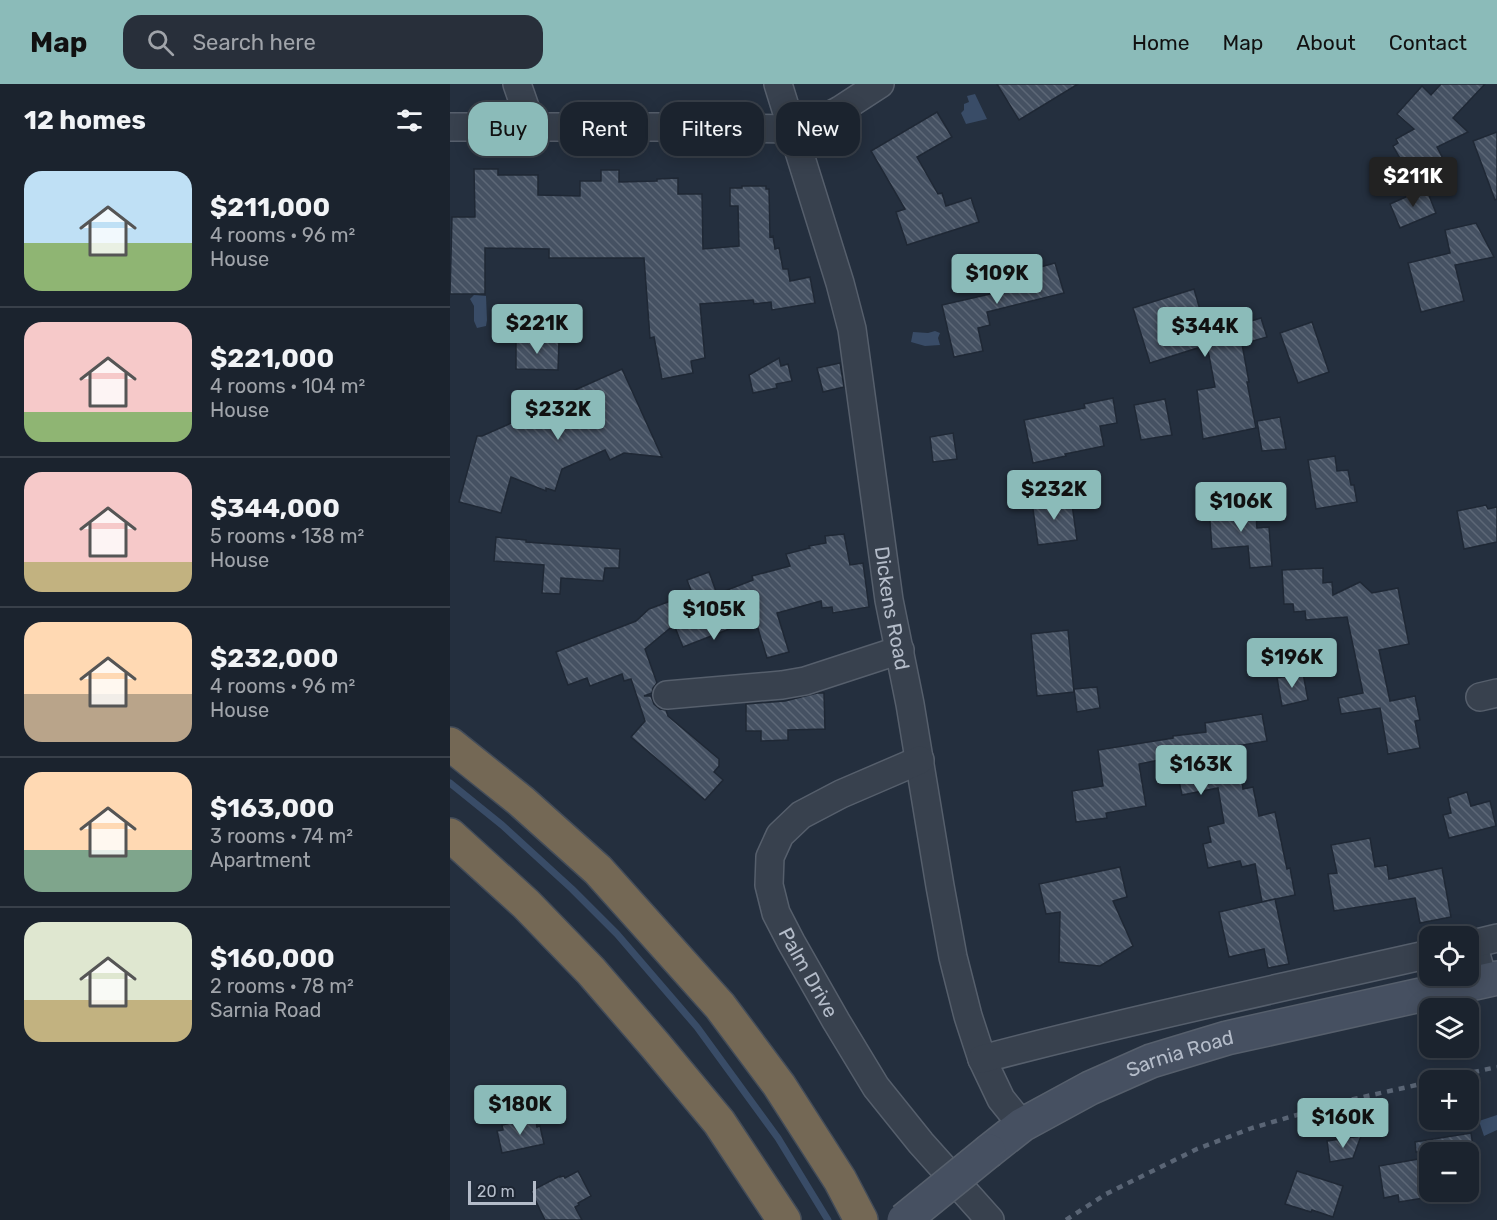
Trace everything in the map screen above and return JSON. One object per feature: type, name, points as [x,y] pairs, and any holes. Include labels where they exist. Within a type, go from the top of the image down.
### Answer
[{"type":"highway","points":[[450,744],[521,801],[598,870],[720,1006],[779,1085],[840,1180],[861,1220]]},
{"type":"highway","points":[[450,835],[526,904],[591,971],[719,1122],[784,1220]]},
{"type":"main road","name":"Sarnia Road","points":[[904,1220],[1022,1125],[1089,1088],[1151,1061],[1227,1038],[1490,980]]},
{"type":"street","points":[[517,84],[523,102]]},
{"type":"street","name":"Dickens Road","points":[[778,84],[784,102]]},
{"type":"street","points":[[852,102],[880,84]]},
{"type":"street","points":[[548,127],[776,129]]},
{"type":"street","points":[[450,128],[468,128]]},
{"type":"street","name":"Dickens Road","points":[[801,156],[852,329],[889,600],[920,760],[953,957],[982,1059],[1001,1099],[1022,1125]]},
{"type":"street","points":[[667,695],[805,681],[900,650]]},
{"type":"street","name":"Palm Drive","points":[[920,760],[841,794],[801,815],[780,835],[770,857],[769,885],[776,913],[791,942],[876,1087],[921,1143],[990,1220]]},
{"type":"street","points":[[1479,943],[1490,980]]},
{"type":"street","points":[[982,1059],[1169,1012],[1419,956]]},
{"type":"water","points":[[975,94],[987,119],[966,124],[961,113],[964,110],[964,104],[969,102],[967,96]]},
{"type":"water","points":[[474,295],[486,296],[486,326],[477,328],[474,321],[474,306],[470,299]]},
{"type":"water","points":[[935,331],[940,333],[938,338],[940,345],[925,346],[911,342],[913,332]]},
{"type":"water","points":[[1497,1115],[1497,1130],[1484,1136],[1479,1121]]},
{"type":"building","points":[[997,84],[1078,84],[1019,120]]},
{"type":"building","points":[[1441,84],[1485,84],[1453,118],[1468,132],[1437,147],[1450,172],[1417,188],[1393,146],[1398,143],[1396,139],[1414,129],[1397,114],[1422,86],[1431,95]]},
{"type":"building","points":[[937,112],[952,137],[917,157],[938,194],[942,193],[946,206],[971,198],[979,222],[907,245],[896,212],[905,209],[871,151]]},
{"type":"building","points":[[1497,132],[1497,199],[1495,200],[1473,141]]},
{"type":"building","points":[[474,169],[498,169],[498,175],[538,175],[538,195],[580,196],[580,181],[601,181],[601,170],[619,170],[619,182],[678,178],[678,194],[702,194],[703,249],[739,246],[738,206],[730,206],[730,188],[766,186],[766,189],[769,189],[770,237],[773,236],[775,249],[779,248],[783,269],[788,269],[790,281],[810,277],[815,303],[772,310],[771,302],[754,304],[753,300],[700,304],[705,358],[691,361],[693,373],[662,379],[654,337],[650,338],[644,258],[549,258],[549,249],[485,248],[485,294],[450,294],[452,217],[475,217]]},
{"type":"building","points":[[1426,188],[1436,213],[1400,228],[1390,204]]},
{"type":"building","points":[[1476,223],[1494,257],[1455,265],[1464,301],[1421,312],[1408,263],[1450,253],[1445,230]]},
{"type":"building","points":[[1031,262],[1033,269],[1055,263],[1064,293],[987,312],[990,325],[978,328],[983,351],[954,357],[942,305],[1012,289],[1011,283],[1015,282],[1012,268]]},
{"type":"building","points":[[1194,289],[1207,334],[1261,318],[1267,337],[1242,344],[1256,428],[1203,439],[1197,390],[1215,387],[1207,345],[1150,363],[1133,308]]},
{"type":"building","points":[[1312,322],[1329,372],[1298,383],[1280,333]]},
{"type":"building","points":[[516,340],[559,341],[558,370],[516,369]]},
{"type":"building","points":[[779,358],[781,366],[788,364],[792,381],[776,384],[777,388],[753,393],[749,375]]},
{"type":"building","points":[[840,363],[844,387],[823,392],[817,368]]},
{"type":"building","points":[[622,369],[662,457],[624,453],[610,460],[605,450],[562,469],[555,491],[546,488],[546,491],[511,477],[501,513],[459,502],[477,436],[482,436],[543,409],[537,407]]},
{"type":"building","points":[[1113,398],[1117,423],[1100,426],[1104,446],[1033,463],[1024,420],[1085,408],[1084,404]]},
{"type":"building","points":[[1165,399],[1172,435],[1141,440],[1134,405]]},
{"type":"building","points":[[1280,417],[1286,449],[1262,451],[1257,421]]},
{"type":"building","points":[[953,433],[957,459],[933,462],[930,437]]},
{"type":"building","points":[[1335,456],[1337,471],[1348,470],[1357,502],[1316,509],[1308,460]]},
{"type":"building","points":[[1071,497],[1077,540],[1038,545],[1032,502]]},
{"type":"building","points":[[1255,505],[1257,528],[1269,527],[1272,566],[1250,568],[1248,546],[1212,549],[1209,508]]},
{"type":"building","points":[[1486,505],[1488,509],[1497,507],[1497,542],[1464,549],[1457,511]]},
{"type":"building","points":[[844,534],[850,565],[863,563],[869,607],[833,613],[832,607],[822,608],[821,601],[777,613],[789,652],[767,658],[755,619],[683,647],[674,625],[645,649],[657,683],[652,693],[644,696],[651,696],[654,704],[666,710],[668,716],[719,759],[719,766],[714,772],[723,780],[705,800],[631,737],[645,721],[631,679],[624,681],[622,674],[590,686],[587,678],[568,685],[556,652],[636,621],[649,609],[692,593],[687,580],[709,572],[717,594],[753,580],[752,576],[790,566],[786,554],[826,543],[825,536]]},
{"type":"building","points":[[496,537],[526,540],[526,542],[620,549],[619,568],[605,568],[603,581],[561,578],[560,594],[542,593],[544,565],[494,561]]},
{"type":"building","points":[[1323,568],[1323,583],[1332,582],[1333,595],[1360,582],[1372,593],[1398,588],[1409,644],[1379,650],[1390,701],[1415,696],[1420,720],[1415,721],[1420,748],[1388,754],[1380,708],[1341,714],[1338,698],[1363,693],[1347,617],[1306,620],[1305,611],[1294,612],[1293,604],[1284,604],[1282,570]]},
{"type":"building","points":[[1068,630],[1074,692],[1037,696],[1031,634]]},
{"type":"building","points":[[1303,673],[1308,700],[1282,706],[1277,678]]},
{"type":"building","points":[[1097,687],[1100,708],[1077,712],[1074,689]]},
{"type":"building","points":[[824,693],[825,729],[788,730],[788,740],[761,741],[761,731],[746,731],[746,704],[785,701]]},
{"type":"building","points":[[1262,714],[1267,741],[1236,746],[1243,789],[1253,787],[1259,816],[1275,812],[1295,895],[1262,902],[1255,864],[1242,867],[1240,861],[1208,868],[1203,844],[1211,842],[1208,827],[1224,823],[1218,788],[1182,795],[1174,757],[1139,764],[1146,806],[1106,813],[1107,818],[1076,822],[1072,791],[1103,786],[1098,750],[1206,732],[1205,723]]},
{"type":"building","points":[[1467,792],[1471,806],[1490,801],[1496,826],[1449,838],[1443,815],[1451,813],[1448,798]]},
{"type":"building","points":[[1370,838],[1375,867],[1387,865],[1389,879],[1442,868],[1451,917],[1420,923],[1415,898],[1334,911],[1328,874],[1337,873],[1331,845]]},
{"type":"building","points":[[1120,867],[1127,897],[1113,901],[1133,946],[1100,966],[1059,962],[1060,912],[1046,914],[1039,884]]},
{"type":"building","points":[[1275,899],[1289,964],[1268,968],[1264,949],[1229,957],[1219,912]]},
{"type":"building","points":[[535,1118],[537,1127],[540,1126],[544,1144],[502,1153],[497,1131],[503,1130],[502,1125]]},
{"type":"building","points":[[1471,1133],[1472,1142],[1419,1142],[1419,1152],[1416,1152],[1415,1142]]},
{"type":"building","points":[[1361,1136],[1353,1158],[1330,1162],[1327,1141]]},
{"type":"building","points":[[1419,1159],[1419,1199],[1399,1202],[1398,1195],[1384,1198],[1379,1166]]},
{"type":"building","points":[[578,1171],[591,1196],[575,1207],[582,1220],[545,1220],[531,1191],[560,1176],[565,1178]]},
{"type":"building","points":[[1297,1171],[1343,1186],[1333,1217],[1285,1204]]},
{"type":"waterway","points":[[450,783],[502,825],[617,934],[697,1027],[778,1138],[828,1220]]},
{"type":"railway","points":[[1479,1071],[1497,1067]]},
{"type":"railway","points":[[1066,1220],[1106,1194],[1197,1149],[1252,1128],[1345,1101],[1419,1084]]}]
